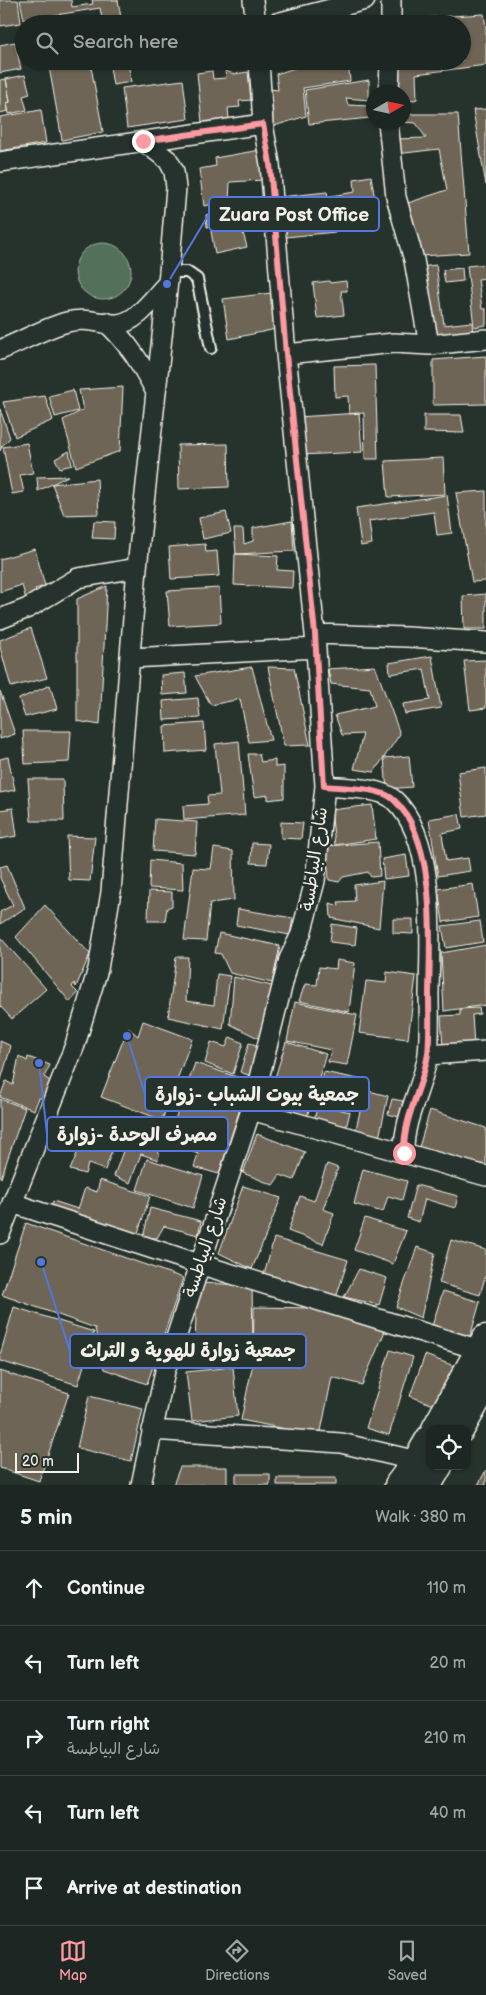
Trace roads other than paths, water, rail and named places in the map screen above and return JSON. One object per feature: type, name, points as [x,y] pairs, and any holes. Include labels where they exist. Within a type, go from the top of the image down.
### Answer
[{"type":"street","points":[[253,0],[255,15]]},
{"type":"street","points":[[308,15],[365,0]]},
{"type":"street","points":[[391,0],[391,15]]},
{"type":"street","name":"شارع البياطسة","points":[[141,1485],[165,1371],[251,1110],[289,960],[302,934],[315,881],[324,786],[315,641],[286,354],[270,164],[263,124],[260,70]]},
{"type":"street","points":[[389,85],[390,70]]},
{"type":"street","points":[[0,162],[263,124]]},
{"type":"street","points":[[389,130],[396,197],[414,260],[429,345]]},
{"type":"street","points":[[0,1234],[75,1045],[98,969],[111,892],[137,568],[176,188],[174,171],[168,160],[143,141]]},
{"type":"street","points":[[0,350],[67,322],[89,319],[117,324],[125,322],[137,315],[168,278]]},
{"type":"street","points":[[106,322],[134,351],[156,392]]},
{"type":"street","points":[[286,354],[394,343],[429,345],[486,339]]},
{"type":"street","points":[[0,619],[28,608],[78,578],[137,568]]},
{"type":"street","points":[[131,658],[315,641],[406,637],[486,642]]},
{"type":"street","points":[[324,786],[378,792],[394,799],[407,816],[422,852],[428,887],[430,936],[428,1055],[405,1129],[404,1153]]},
{"type":"street","points":[[428,1055],[486,1052]]},
{"type":"street","points":[[251,1110],[486,1176]]},
{"type":"street","points":[[12,1203],[199,1264],[483,1344],[438,1425]]},
{"type":"street","points":[[462,1425],[486,1383]]},
{"type":"street","points":[[152,1430],[341,1443],[426,1463]]},
{"type":"street","points":[[398,1485],[426,1464]]},
{"type":"lane","points":[[168,278],[187,272],[197,279],[211,348]]},
{"type":"place","name":"Zuara Post Office","points":[[167,284]]},
{"type":"place","name":"جمعية بيوت الشباب -زوارة","points":[[127,1036]]},
{"type":"place","name":"مصرف الوحدة -زوارة","points":[[39,1063]]},
{"type":"place","name":"جمعية زوارة للهوية و التراث","points":[[41,1262]]}]
